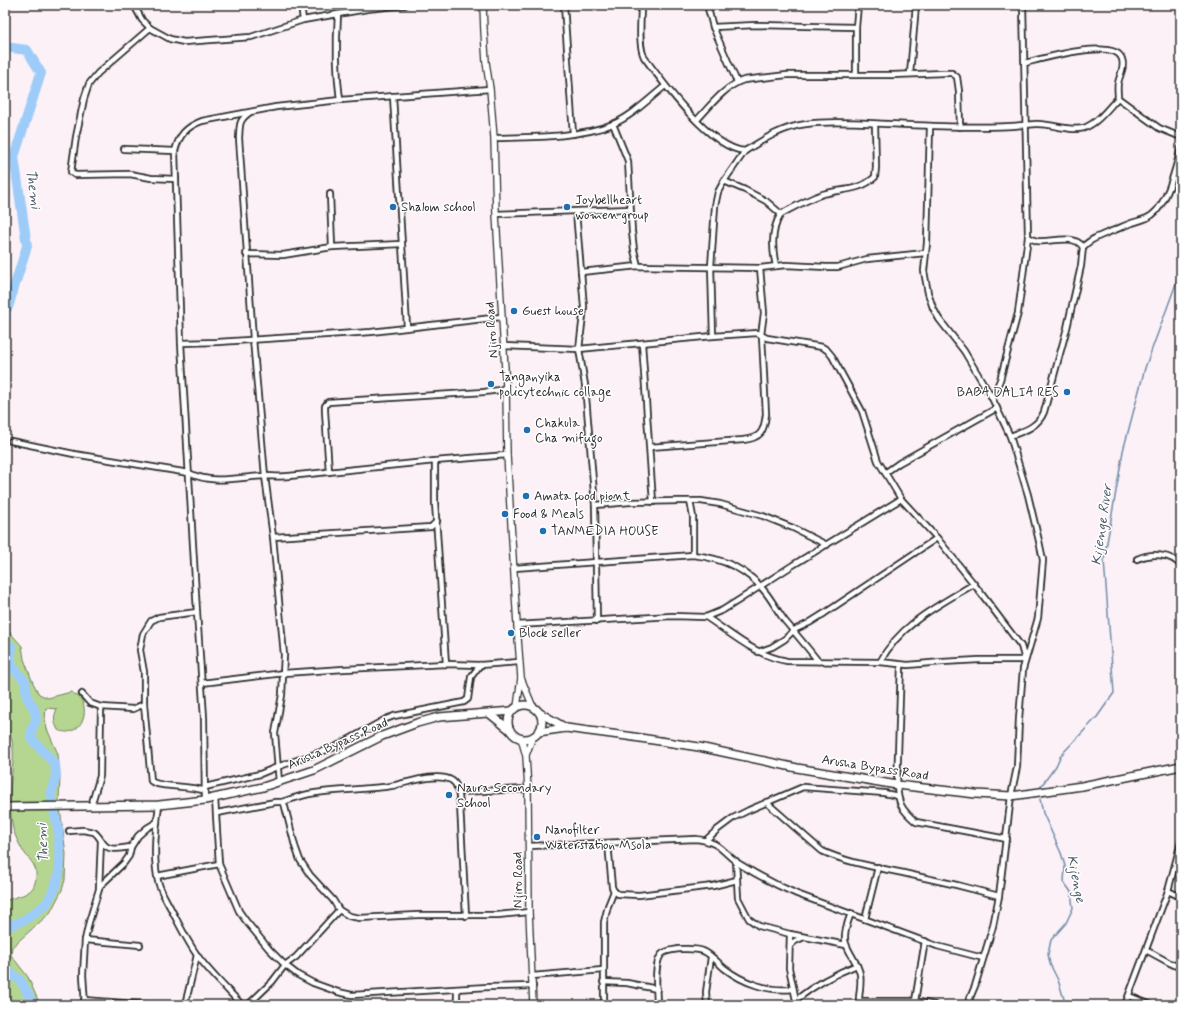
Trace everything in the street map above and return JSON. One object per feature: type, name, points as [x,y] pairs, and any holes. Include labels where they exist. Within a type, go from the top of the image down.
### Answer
[{"type":"main road","name":"Arusha Bypass Road","points":[[5,807],[159,805],[205,800],[279,782],[314,770],[382,736],[417,723],[438,718],[490,714],[527,705],[533,707],[540,713],[566,728]]},
{"type":"main road","points":[[510,730],[508,720],[514,709]]},
{"type":"main road","points":[[536,734],[542,723],[540,713]]},
{"type":"main road","points":[[490,714],[521,738]]},
{"type":"main road","name":"Arusha Bypass Road","points":[[521,738],[529,738],[536,734],[566,728],[698,747],[798,768],[897,785],[976,794],[1011,796],[1082,786],[1181,766]]},
{"type":"street","points":[[134,5],[142,20],[150,28],[170,39],[184,42],[224,40],[255,36],[303,20],[367,9],[405,5]]},
{"type":"street","points":[[301,5],[303,20]]},
{"type":"street","name":"Njiro Road","points":[[483,5],[494,138],[496,214],[506,387],[507,454],[521,678],[514,709]]},
{"type":"street","points":[[564,5],[573,134]]},
{"type":"street","points":[[640,5],[642,51],[665,86],[716,138],[733,148],[746,150]]},
{"type":"street","points":[[707,5],[713,27],[737,82]]},
{"type":"street","points":[[856,75],[856,27],[858,5]]},
{"type":"street","points":[[910,74],[916,5]]},
{"type":"street","points":[[992,398],[1002,374],[1018,313],[1028,237],[1023,5]]},
{"type":"street","points":[[1172,5],[1181,6]]},
{"type":"street","points":[[338,14],[337,62],[340,100]]},
{"type":"street","points":[[713,27],[756,24],[856,27]]},
{"type":"street","points":[[150,28],[98,73],[89,84],[84,99],[76,137],[71,172],[72,174],[83,175],[130,174],[151,178],[176,179]]},
{"type":"street","points":[[713,336],[710,267],[715,206],[718,192],[746,150],[770,136],[794,126],[806,124],[1025,126],[1039,124],[1080,128],[1086,127],[1100,117],[1118,98],[1118,85],[1123,65],[1122,57],[1119,53],[1113,50],[1090,50],[1058,55],[1025,63]]},
{"type":"street","points":[[697,120],[714,101],[737,82],[762,77],[787,75],[894,75],[944,73],[955,75],[957,77],[960,91],[960,126]]},
{"type":"street","points":[[494,138],[573,134],[594,130],[613,124],[644,103],[665,86]]},
{"type":"street","points":[[205,800],[205,744],[202,683],[181,343],[174,151],[180,135],[187,128],[193,125],[221,117],[276,107],[340,100],[490,89]]},
{"type":"street","points":[[393,96],[407,327]]},
{"type":"street","points":[[1118,98],[1159,128],[1181,137]]},
{"type":"street","points":[[250,112],[241,119],[239,138],[246,254],[265,476],[283,631],[284,673],[282,695],[275,734],[279,782]]},
{"type":"street","points":[[613,124],[628,162],[630,174],[630,209],[634,250],[638,266]]},
{"type":"street","points":[[776,266],[773,251],[773,238],[780,214],[822,194],[868,184],[875,177],[875,124]]},
{"type":"street","points":[[930,126],[925,283],[933,308],[939,319],[964,351],[992,398],[1010,436],[1028,495],[1043,560],[1038,618],[1023,669],[1018,720],[1017,767],[1011,796],[999,896],[993,926],[973,992],[967,1005]]},
{"type":"street","points":[[1010,436],[1036,424],[1041,419],[1044,412],[1067,328],[1081,266],[1083,248],[1088,242],[1099,236],[1148,218],[1154,213],[1164,199],[1170,186],[1181,148]]},
{"type":"street","points":[[124,150],[174,151]]},
{"type":"street","points":[[724,182],[746,190],[766,201],[780,214]]},
{"type":"street","points":[[330,194],[332,247]]},
{"type":"street","points":[[496,214],[630,209]]},
{"type":"street","points":[[576,212],[584,307],[579,349],[585,385],[595,505],[597,621]]},
{"type":"street","points":[[1028,237],[1037,241],[1077,241],[1083,248]]},
{"type":"street","points":[[246,254],[283,255],[332,247],[402,244]]},
{"type":"street","points":[[581,272],[638,266],[760,268],[776,266],[838,267],[867,258],[925,253]]},
{"type":"street","points":[[650,447],[753,439],[758,436],[764,426],[766,414],[761,335],[764,313],[760,268]]},
{"type":"street","points":[[181,343],[371,332],[502,317]]},
{"type":"street","points":[[504,346],[579,349],[713,336],[751,334],[814,346],[827,350],[835,361],[862,411],[876,456],[901,499],[937,538],[974,584],[1021,646],[1025,660]]},
{"type":"street","points":[[642,343],[643,376],[650,447],[653,502]]},
{"type":"street","points":[[329,472],[325,411],[325,406],[328,402],[484,392],[500,390],[506,387]]},
{"type":"street","points":[[885,473],[997,408]]},
{"type":"street","points":[[11,441],[74,454],[189,473],[200,478],[213,480],[265,476],[289,476],[507,454]]},
{"type":"street","points":[[435,461],[437,521],[446,664]]},
{"type":"street","points":[[517,625],[672,616],[706,617],[722,610],[901,499]]},
{"type":"street","points":[[595,505],[630,502],[690,501],[720,504],[763,516],[798,530],[827,545]]},
{"type":"street","points":[[690,501],[693,517],[693,555]]},
{"type":"street","points":[[273,537],[425,527],[431,526],[437,521]]},
{"type":"street","points":[[758,652],[772,647],[785,639],[794,630],[825,613],[937,538]]},
{"type":"street","points":[[1137,559],[1156,554],[1176,561],[1181,566]]},
{"type":"street","points":[[514,568],[693,555],[714,558],[737,566],[760,586],[784,620],[794,630],[818,661]]},
{"type":"street","points":[[880,662],[896,638],[924,614],[974,584]]},
{"type":"street","points":[[197,612],[159,617],[151,622],[143,634],[140,650],[144,677],[144,704],[151,781],[159,785],[205,789],[260,774],[334,747],[394,716],[464,702],[468,699],[471,677],[480,665]]},
{"type":"street","points":[[706,617],[758,652],[782,660],[880,662],[901,665],[979,660],[1025,660]]},
{"type":"street","points":[[202,683],[284,673],[446,664],[480,665],[520,662]]},
{"type":"street","points":[[901,665],[897,785],[898,796],[904,812],[916,822],[1007,839]]},
{"type":"street","name":"Njiro Road","points":[[521,678],[533,707]]},
{"type":"street","points":[[82,694],[90,703],[101,707],[133,709],[144,704]]},
{"type":"street","points":[[91,806],[100,776],[101,707]]},
{"type":"street","name":"Njiro Road","points":[[526,756],[536,734]]},
{"type":"street","name":"Njiro Road","points":[[521,738],[526,756],[528,790],[529,912],[533,1005]]},
{"type":"street","points":[[217,813],[282,802],[308,795],[392,786],[416,780],[439,778],[449,779],[455,782],[458,792],[466,916]]},
{"type":"street","points":[[706,840],[716,830],[734,818],[766,802],[803,787],[884,793],[898,796]]},
{"type":"street","points":[[458,792],[528,790]]},
{"type":"street","points":[[215,798],[219,864],[239,911],[269,949],[285,965],[313,984],[345,994],[533,986]]},
{"type":"street","points":[[282,802],[286,807],[295,846],[300,860],[310,875],[333,900],[339,910],[349,916],[360,918],[418,915],[466,916],[529,912]]},
{"type":"street","points":[[766,802],[822,851],[843,859],[944,881],[999,896]]},
{"type":"street","points":[[159,805],[156,822],[155,856],[159,886],[197,955],[242,1005]]},
{"type":"street","points":[[149,1005],[84,1003],[83,975],[85,940],[98,892],[103,882],[124,863],[129,856],[131,847],[138,836],[156,822]]},
{"type":"street","points":[[69,831],[83,830],[94,832],[107,847],[112,849],[131,847]]},
{"type":"street","points":[[529,846],[696,839],[706,840],[713,842],[736,861],[780,886],[826,906],[851,913],[925,941],[983,958]]},
{"type":"street","points":[[98,892],[101,841]]},
{"type":"street","points":[[1125,1005],[1168,891],[1181,842]]},
{"type":"street","points":[[604,1005],[604,922],[614,891],[612,887],[608,843]]},
{"type":"street","points":[[736,861],[738,898],[749,919],[759,926],[790,934],[846,945]]},
{"type":"street","points":[[157,876],[219,864]]},
{"type":"street","points":[[865,919],[878,867]]},
{"type":"street","points":[[614,891],[623,895],[639,895],[713,886],[737,880]]},
{"type":"street","points":[[1168,891],[1181,897]]},
{"type":"street","points":[[248,1005],[272,982],[285,965],[296,957],[339,910]]},
{"type":"street","points":[[851,913],[844,937],[846,945],[857,965],[860,974],[861,987],[859,1003],[915,1001],[934,1005]]},
{"type":"street","points":[[790,934],[789,968],[793,989],[797,999],[797,1005]]},
{"type":"street","points":[[790,946],[795,941],[804,937]]},
{"type":"street","points":[[85,940],[140,945]]},
{"type":"street","points":[[915,1001],[925,941]]},
{"type":"street","points":[[657,1005],[657,962],[662,954],[669,951],[690,949],[704,951],[735,976],[745,981],[778,990],[793,989]]},
{"type":"street","points":[[1146,950],[1181,968]]},
{"type":"street","points":[[185,1005],[197,955]]},
{"type":"street","points":[[707,1005],[706,992],[711,957]]},
{"type":"street","points":[[797,999],[814,986],[834,974],[857,965]]},
{"type":"street","points":[[532,976],[603,970]]},
{"type":"street","points":[[603,982],[627,983],[657,989]]},
{"type":"street","points":[[457,989],[457,1005]]},
{"type":"street","points":[[1129,996],[1151,1005]]},
{"type":"green space","points":[[5,627],[22,646],[24,659],[39,694],[48,698],[71,692],[79,697],[84,707],[81,723],[73,731],[67,732],[58,730],[55,722],[57,709],[46,708],[45,719],[47,729],[58,754],[60,778],[59,800],[66,854],[65,880],[62,890],[50,913],[12,947],[11,955],[28,977],[40,1005],[5,1005],[5,901],[30,891],[35,883],[36,873],[32,862],[23,851],[16,837],[11,817],[10,792],[13,746],[12,739],[5,723]]},
{"type":"waterway","name":"Themi","points":[[5,47],[27,50],[41,73],[14,157],[27,246],[8,307],[5,311]]},
{"type":"waterway","name":"Kijenge River","points":[[1039,789],[1056,766],[1061,755],[1097,717],[1114,693],[1104,560],[1123,451],[1145,368],[1181,270]]},
{"type":"waterway","name":"Themi","points":[[5,642],[12,647],[10,661],[25,681],[27,697],[35,710],[36,720],[32,729],[31,738],[55,764],[56,775],[51,794]]},
{"type":"waterway","name":"Kijenge","points":[[1040,799],[1043,813],[1061,853],[1065,866],[1064,882],[1071,892],[1073,908],[1066,923],[1051,940],[1048,954],[1050,964],[1058,980],[1065,1005]]},
{"type":"waterway","name":"Themi","points":[[5,928],[26,919],[46,904],[54,890],[59,874],[60,860],[58,828],[52,802]]},
{"type":"waterway","name":"Themi","points":[[5,969],[21,981],[30,998],[30,1005]]},
{"type":"place","name":"Shalom school","points":[[393,207]]},
{"type":"place","name":"Joybellheart women group","points":[[567,207]]},
{"type":"place","name":"Guest house","points":[[514,311]]},
{"type":"place","name":"Tanganyika policytechnic collage","points":[[491,384]]},
{"type":"place","name":"BABA DALIA RES","points":[[1067,392]]},
{"type":"place","name":"Chakula Cha mifugo","points":[[527,430]]},
{"type":"place","name":"Amata food piont","points":[[526,496]]},
{"type":"place","name":"Food & Meals","points":[[505,514]]},
{"type":"place","name":"TANMEDIA HOUSE","points":[[543,531]]},
{"type":"place","name":"Block seller","points":[[511,633]]},
{"type":"place","name":"Naura Secondary School","points":[[449,795]]},
{"type":"place","name":"Nanofilter Waterstation Msola","points":[[537,837]]}]
